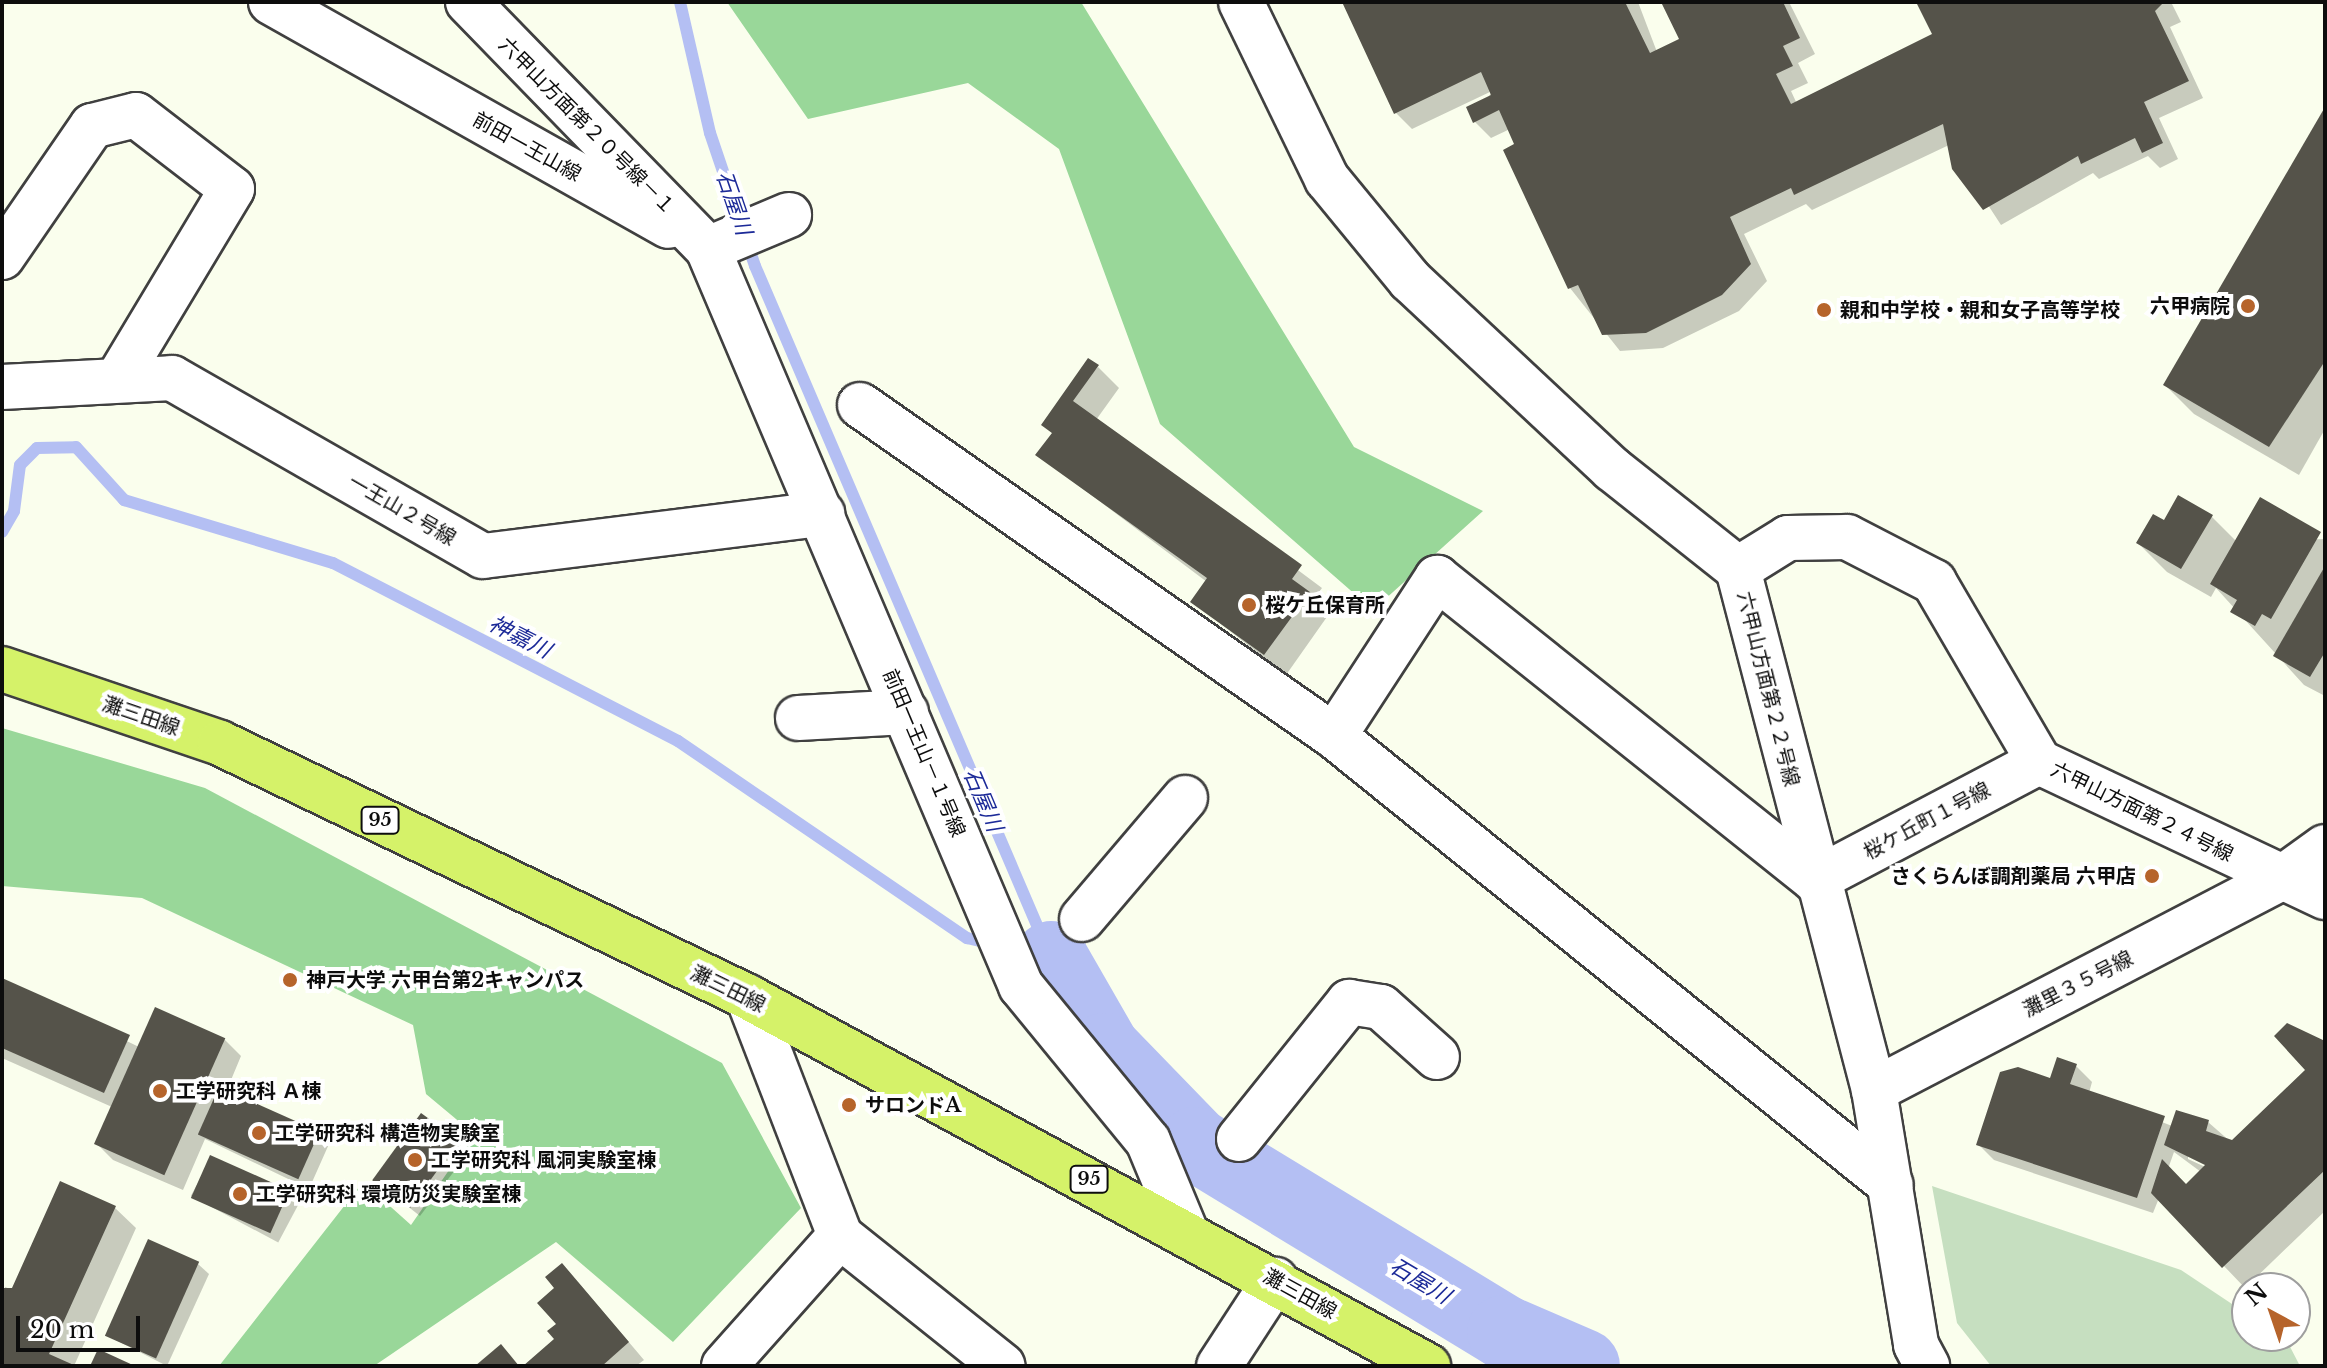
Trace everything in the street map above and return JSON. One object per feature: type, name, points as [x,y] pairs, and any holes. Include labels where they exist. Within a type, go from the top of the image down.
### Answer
[{"type":"main road","name":"灘三田線","points":[[2,669],[220,743],[748,997],[1185,1230],[1428,1366]]},
{"type":"street","name":"前田一王山線","points":[[271,2],[708,249]]},
{"type":"street","name":"六甲山方面第２０号線－１","points":[[468,2],[708,249]]},
{"type":"street","name":"六甲山方面第２２号線","points":[[1241,2],[1327,179],[1410,280],[1612,469],[1738,569],[1815,880],[1874,1090],[1916,1345],[1927,1366]]},
{"type":"street","points":[[2,257],[92,126],[136,115],[232,189],[118,379]]},
{"type":"street","points":[[708,249],[789,215]]},
{"type":"street","name":"前田一王山－１号線","points":[[708,249],[1021,986],[1148,1141],[1185,1230]]},
{"type":"street","name":"一王山２号線","points":[[2,387],[172,378],[483,556],[822,514]]},
{"type":"street","points":[[860,405],[1334,736],[1891,1185]]},
{"type":"street","name":"六甲山方面第２４号線","points":[[1738,569],[1788,538],[1847,537],[1934,582],[2039,762],[2325,897]]},
{"type":"street","points":[[1334,736],[1437,578],[1815,880]]},
{"type":"street","points":[[798,718],[906,712]]},
{"type":"street","name":"桜ケ丘町１号線","points":[[1815,880],[2039,762]]},
{"type":"street","points":[[1082,919],[1185,798]]},
{"type":"street","name":"灘里３５号線","points":[[1874,1090],[2282,878],[2325,847]]},
{"type":"street","points":[[748,997],[840,1236],[1003,1366]]},
{"type":"street","points":[[1239,1139],[1349,1002],[1381,1007],[1437,1057]]},
{"type":"street","points":[[724,1366],[840,1236]]},
{"type":"street","points":[[1219,1366],[1275,1280]]},
{"type":"green space","points":[[727,2],[1081,2],[1354,447],[1483,511],[1373,610],[1160,424],[1059,149],[968,83],[808,119]]},
{"type":"green space","points":[[2,728],[205,788],[722,1063],[801,1208],[673,1342],[556,1242],[374,1366],[219,1366],[363,1182],[411,1225],[474,1134],[426,1094],[413,1025],[142,898],[2,886]]},
{"type":"green space","points":[[1932,1186],[2181,1270],[2231,1303],[2231,1352],[2293,1352],[2300,1366],[1991,1366],[1957,1323]]},
{"type":"building","points":[[1342,2],[1625,2],[1650,53],[1679,39],[1661,2],[1783,2],[1800,38],[1783,46],[1793,66],[1776,74],[1791,104],[1932,34],[1916,2],[2164,2],[2155,11],[2189,81],[2144,102],[2163,143],[2142,153],[2135,138],[2081,164],[2078,156],[1983,210],[1952,169],[1943,124],[1794,195],[1791,188],[1730,217],[1751,264],[1722,295],[1646,333],[1602,335],[1578,285],[1568,289],[1503,150],[1514,144],[1499,110],[1473,123],[1466,107],[1491,95],[1481,72],[1394,114]]},
{"type":"building","points":[[2325,107],[2325,361],[2269,447],[2163,385]]},
{"type":"building","points":[[1088,358],[1099,365],[1073,401],[1302,565],[1292,579],[1310,592],[1264,655],[1190,602],[1207,578],[1035,455],[1052,433],[1041,425]]},
{"type":"building","points":[[2178,495],[2213,515],[2181,569],[2136,543],[2153,514],[2164,520]]},
{"type":"building","points":[[2260,497],[2321,532],[2271,619],[2262,614],[2255,626],[2230,612],[2237,600],[2210,584]]},
{"type":"building","points":[[2325,566],[2325,652],[2310,677],[2273,656]]},
{"type":"building","points":[[2,978],[130,1035],[104,1093],[2,1048]]},
{"type":"building","name":"工学研究科 Ａ棟","points":[[155,1007],[225,1038],[164,1175],[94,1144]]},
{"type":"building","points":[[2287,1023],[2325,1041],[2325,1170],[2222,1268],[2151,1193],[2162,1159],[2186,1184],[2205,1165],[2164,1145],[2176,1110],[2209,1120],[2206,1131],[2232,1140],[2305,1070],[2274,1036]]},
{"type":"building","points":[[2057,1057],[2077,1064],[2070,1084],[2165,1116],[2137,1198],[1976,1145],[2000,1072],[2018,1067],[2050,1078]]},
{"type":"building","name":"工学研究科 構造物実験室","points":[[219,1087],[319,1132],[298,1179],[198,1135]]},
{"type":"building","name":"工学研究科 風洞実験室棟","points":[[421,1113],[459,1141],[410,1208],[372,1180]]},
{"type":"building","name":"工学研究科 環境防災実験室棟","points":[[210,1155],[289,1190],[270,1233],[191,1198]]},
{"type":"building","points":[[60,1181],[116,1206],[49,1354],[76,1366],[2,1366],[2,1288],[12,1288]]},
{"type":"building","points":[[148,1239],[199,1262],[156,1359],[105,1336]]},
{"type":"building","points":[[562,1263],[629,1342],[602,1366],[523,1366],[554,1339],[547,1331],[556,1324],[537,1303],[554,1288],[545,1277]]},
{"type":"building","points":[[501,1344],[519,1366],[475,1366]]},
{"type":"building","points":[[98,1349],[135,1366],[90,1366]]},
{"type":"waterway","name":"石屋川","points":[[680,2],[710,133],[755,266],[1051,958]]},
{"type":"waterway","name":"神嘉川","points":[[2,532],[14,511],[20,465],[37,448],[76,447],[124,500],[333,563],[678,741],[967,938],[994,944]]},
{"type":"waterway","name":"神嘉川","points":[[1016,950],[1051,958]]},
{"type":"waterway","name":"石屋川","points":[[1051,958],[1104,1050],[1195,1144],[1504,1332],[1583,1366]]},
{"type":"place","name":"六甲病院","points":[[2248,306]]},
{"type":"place","name":"親和中学校・親和女子高等学校","points":[[1824,310]]},
{"type":"place","name":"桜ケ丘保育所","points":[[1249,605]]},
{"type":"place","name":"さくらんぼ調剤薬局 六甲店","points":[[2152,876]]},
{"type":"place","name":"神戸大学 六甲台第2キャンパス","points":[[290,980]]},
{"type":"place","name":"工学研究科 Ａ棟","points":[[160,1091]]},
{"type":"place","name":"サロンドA","points":[[849,1105]]},
{"type":"place","name":"工学研究科 構造物実験室","points":[[259,1133]]},
{"type":"place","name":"工学研究科 風洞実験室棟","points":[[415,1160]]},
{"type":"place","name":"工学研究科 環境防災実験室棟","points":[[240,1194]]}]
